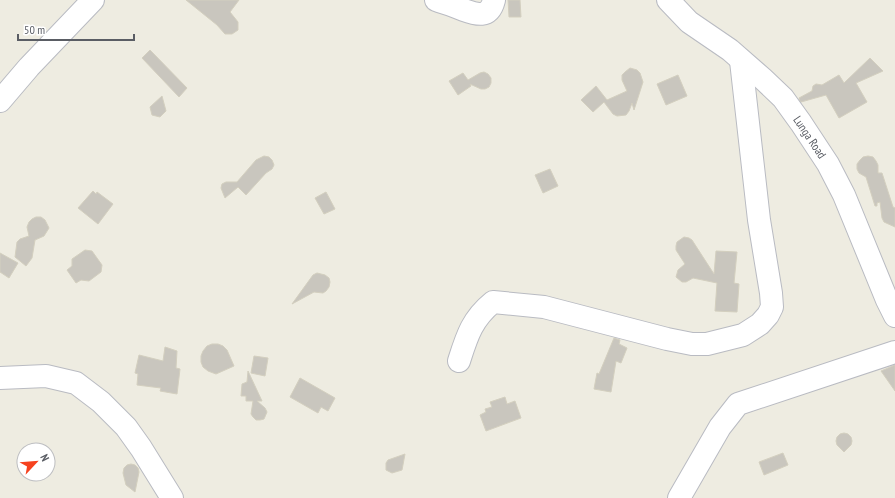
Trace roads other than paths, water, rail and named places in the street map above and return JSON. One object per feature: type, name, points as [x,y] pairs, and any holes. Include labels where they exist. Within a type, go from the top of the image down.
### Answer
[{"type":"street","points":[[0,101],[29,66],[93,0]]},
{"type":"street","points":[[436,0],[471,14],[480,15],[492,7],[494,0]]},
{"type":"street","name":"Lunga Road","points":[[668,0],[689,22],[730,50],[783,98],[828,164],[844,195],[892,304]]},
{"type":"street","points":[[459,361],[467,335],[484,310],[493,302],[544,307],[667,339],[692,344],[706,344],[743,335],[760,324],[768,316],[772,307],[771,293],[759,220],[742,61]]},
{"type":"street","points":[[679,498],[720,427],[738,404],[895,352]]},
{"type":"street","points":[[0,378],[46,376],[76,383],[100,402],[126,427],[172,498]]}]
